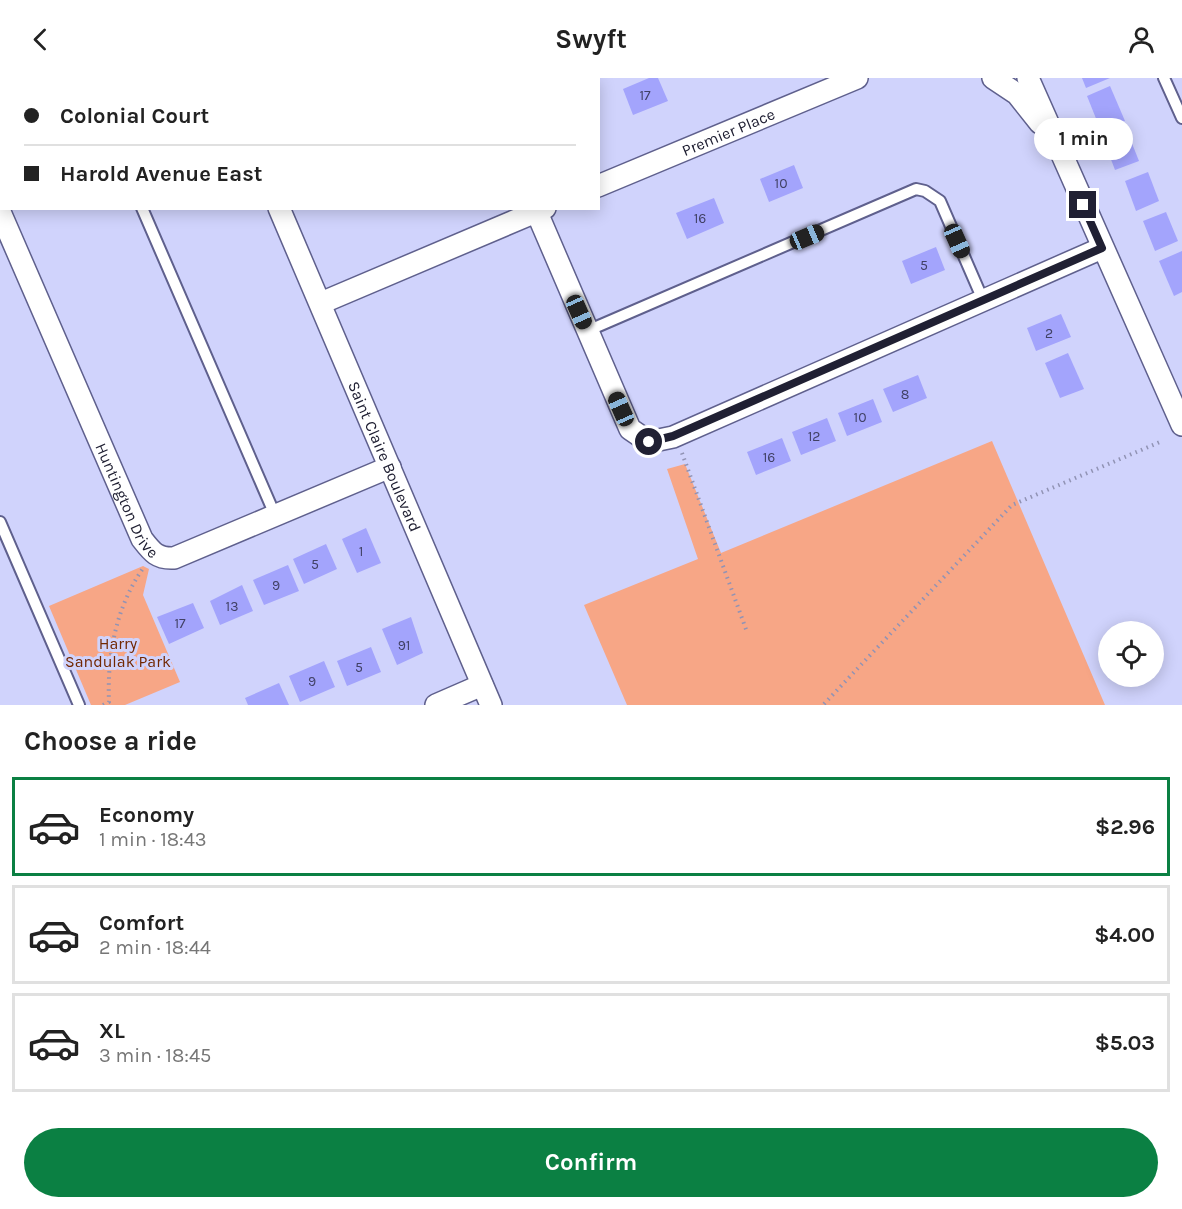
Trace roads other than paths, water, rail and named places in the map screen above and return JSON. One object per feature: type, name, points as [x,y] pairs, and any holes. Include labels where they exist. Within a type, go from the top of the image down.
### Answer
[{"type":"street","name":"Premier Place","points":[[600,185],[857,78]]},
{"type":"street","points":[[993,78],[1017,94],[1054,140]]},
{"type":"street","points":[[1029,78],[1054,140],[1182,425]]},
{"type":"street","name":"Saint Claire Boulevard","points":[[280,210],[490,705]]},
{"type":"street","points":[[321,303],[539,210],[587,331],[630,429],[649,442],[673,436],[1102,248]]},
{"type":"street","name":"Huntington Drive","points":[[0,212],[142,539],[153,555],[162,559],[174,558],[390,467]]},
{"type":"street","points":[[436,705],[482,686]]},
{"type":"lane","points":[[1164,78],[1182,118]]},
{"type":"lane","points":[[587,331],[916,189],[925,191],[940,201],[983,300]]},
{"type":"lane","points":[[143,210],[275,515]]},
{"type":"lane","points":[[0,522],[79,705]]},
{"type":"park label","name":"Harry Sandulak Park","points":[[118,652]]}]
